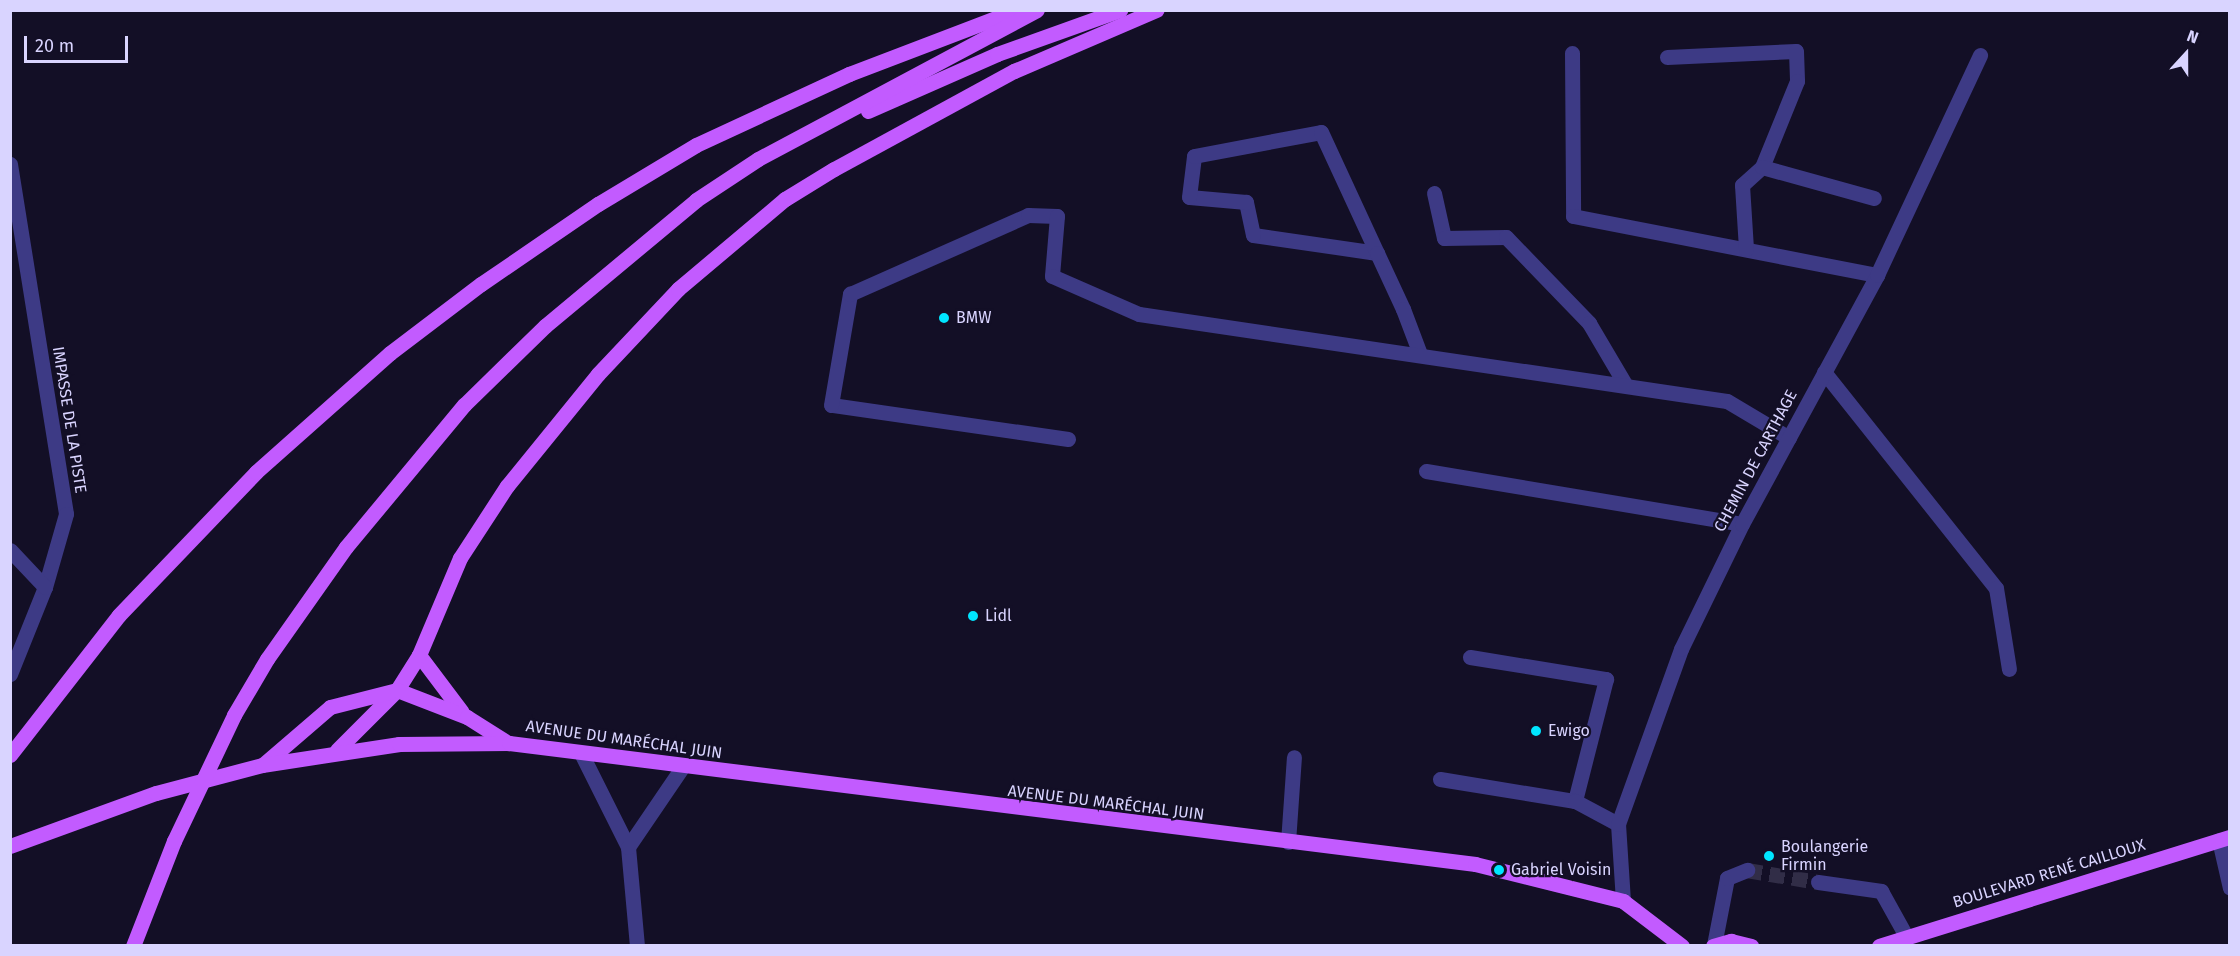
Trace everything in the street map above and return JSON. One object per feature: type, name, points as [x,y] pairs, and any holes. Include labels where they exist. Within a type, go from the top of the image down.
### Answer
[{"type":"main road","points":[[10,755],[119,615],[256,472],[390,353],[481,284],[598,204],[696,146],[849,74],[1017,10]]},
{"type":"main road","points":[[133,945],[174,840],[234,715],[345,547],[464,405],[618,263],[758,159],[1037,10]]},
{"type":"main road","points":[[758,159],[998,54],[1120,10]]},
{"type":"main road","points":[[337,750],[397,690],[419,655],[445,586],[507,486],[598,374],[678,289],[785,199],[852,158],[1014,71],[1156,10]]},
{"type":"main road","points":[[419,655],[467,717]]},
{"type":"main road","name":"AVENUE DU MARÉCHAL JUIN","points":[[262,765],[330,706],[397,690],[467,717],[509,743]]},
{"type":"main road","name":"AVENUE DU MARÉCHAL JUIN","points":[[10,846],[156,793],[262,765],[337,750],[509,743],[1475,864],[1623,901],[1682,945]]},
{"type":"main road","name":"BOULEVARD RENÉ CAILLOUX","points":[[1879,945],[2224,838]]},
{"type":"main road","points":[[1713,945],[1751,945]]},
{"type":"street","points":[[1667,57],[1796,51],[1797,81],[1762,167],[1742,185],[1746,249]]},
{"type":"street","points":[[1572,53],[1573,216],[1878,275]]},
{"type":"street","name":"CHEMIN DE CARTHAGE","points":[[1623,901],[1618,824],[1681,649],[1742,524],[1878,275],[1980,55]]},
{"type":"street","points":[[1377,253],[1253,236],[1246,202],[1189,197],[1194,156],[1321,132],[1377,253],[1420,354]]},
{"type":"street","name":"IMPASSE DE LA PISTE","points":[[10,674],[45,587],[66,514],[11,164]]},
{"type":"street","points":[[1762,167],[1874,198]]},
{"type":"street","points":[[1434,193],[1444,238],[1506,237],[1589,324],[1626,384]]},
{"type":"street","points":[[1068,439],[831,405],[850,294],[1028,215],[1057,216],[1052,276],[1140,314],[1626,384],[1727,401],[1789,438]]},
{"type":"street","points":[[1824,372],[1996,588],[2009,669]]},
{"type":"street","points":[[1426,471],[1742,524]]},
{"type":"street","points":[[10,550],[45,587]]},
{"type":"street","points":[[1470,657],[1606,679],[1575,801]]},
{"type":"street","points":[[581,753],[628,847],[637,945]]},
{"type":"street","points":[[1288,842],[1294,757]]},
{"type":"street","points":[[628,847],[683,766]]},
{"type":"street","points":[[1440,779],[1575,801],[1618,824]]},
{"type":"street","points":[[2224,838],[2229,888]]},
{"type":"street","points":[[1713,945],[1726,878],[1747,870]]},
{"type":"street","points":[[1818,882],[1881,891],[1906,936]]},
{"type":"tunnel","points":[[1747,870],[1818,882]]},
{"type":"place","name":"BMW","points":[[944,318]]},
{"type":"place","name":"Lidl","points":[[973,616]]},
{"type":"place","name":"Ewigo","points":[[1536,731]]},
{"type":"place","name":"Boulangerie Firmin","points":[[1769,856]]},
{"type":"place","name":"Gabriel Voisin","points":[[1499,870]]}]
